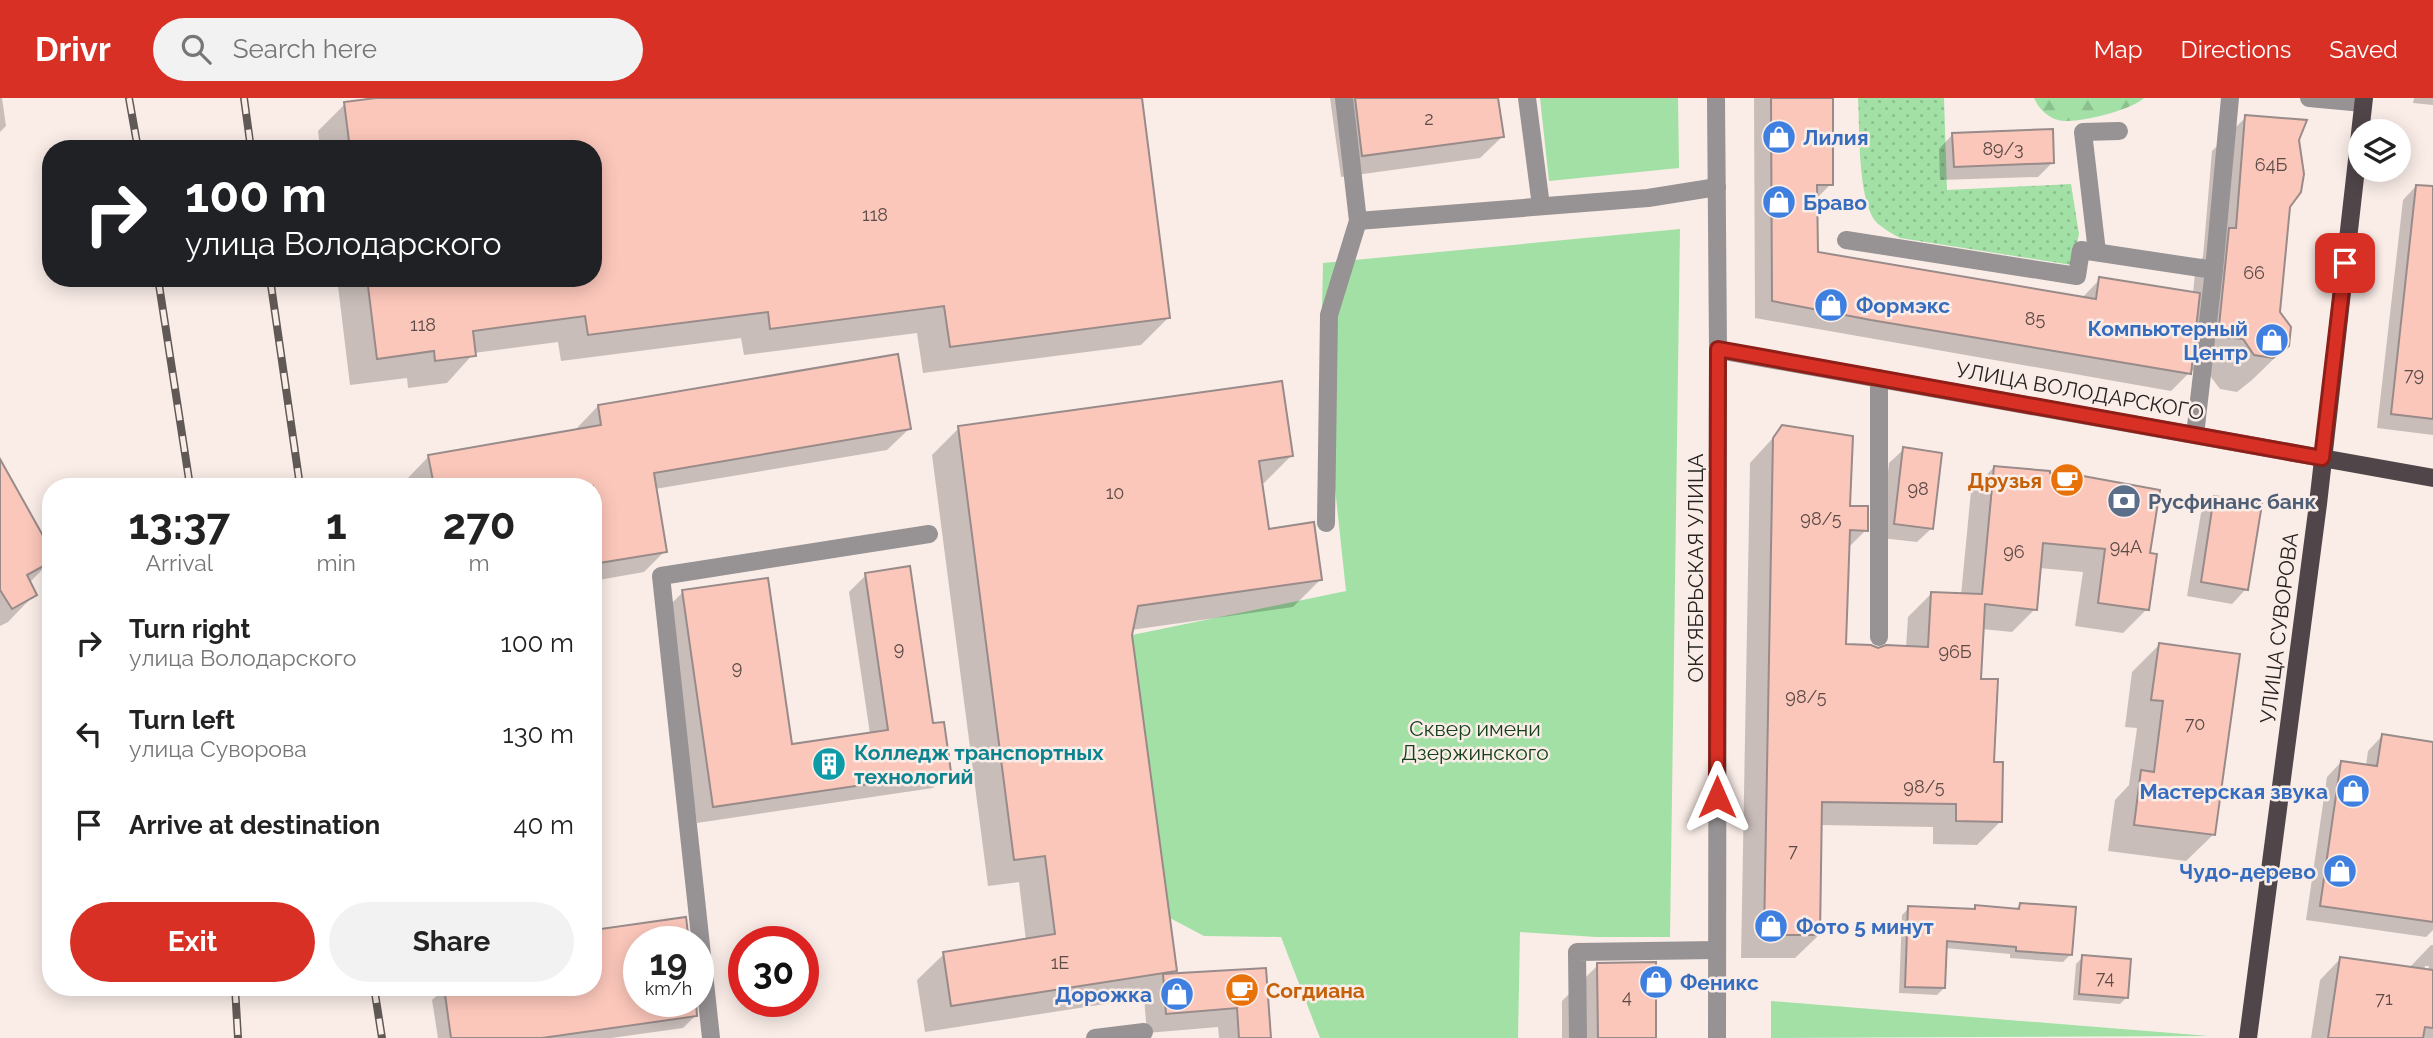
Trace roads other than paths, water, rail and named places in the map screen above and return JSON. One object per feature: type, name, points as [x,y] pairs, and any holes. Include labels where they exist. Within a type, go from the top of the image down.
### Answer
[{"type":"main road","name":"УЛИЦА СУВОРОВА","points":[[2248,1038],[2322,458],[2364,100]]},
{"type":"main road","name":"УЛИЦА ВОЛОДАРСКОГО","points":[[2322,458],[2433,478]]},
{"type":"street","points":[[1326,523],[1329,315],[1359,221],[1344,98]]},
{"type":"street","points":[[1527,98],[1541,206]]},
{"type":"street","name":"ОКТЯБРЬСКАЯ УЛИЦА","points":[[1716,98],[1717,1038]]},
{"type":"street","points":[[2195,435],[2230,98]]},
{"type":"street","points":[[2309,98],[2364,100]]},
{"type":"street","points":[[2098,253],[2083,132],[2119,131]]},
{"type":"street","points":[[1359,221],[1648,198],[1717,187]]},
{"type":"street","points":[[1846,240],[2077,276],[2081,250],[2214,270]]},
{"type":"street","name":"УЛИЦА ВОЛОДАРСКОГО","points":[[1718,349],[2322,458]]},
{"type":"street","points":[[1879,378],[1879,637]]},
{"type":"street","points":[[711,1038],[661,576],[929,534]]},
{"type":"street","points":[[1578,1038],[1577,952],[1717,950]]},
{"type":"street","points":[[1095,1038],[1144,1032]]},
{"type":"railway","points":[[129,98],[136,140]]},
{"type":"railway","points":[[244,98],[250,140]]},
{"type":"railway","points":[[159,287],[189,478]]},
{"type":"railway","points":[[271,287],[299,478]]},
{"type":"railway","points":[[236,996],[238,1038]]},
{"type":"railway","points":[[375,996],[382,1038]]},
{"type":"place","name":"Лилия","points":[[1779,137]]},
{"type":"place","name":"Браво","points":[[1779,202]]},
{"type":"place","name":"Формэкс","points":[[1831,305]]},
{"type":"place","name":"Компьютерный Центр","points":[[2272,340]]},
{"type":"place","name":"Друзья","points":[[2067,480]]},
{"type":"place","name":"Русфинанс банк","points":[[2124,501]]},
{"type":"place","name":"Колледж транспортных технологий","points":[[829,764]]},
{"type":"place","name":"Мастерская звука","points":[[2353,791]]},
{"type":"place","name":"Чудо-дерево","points":[[2340,871]]},
{"type":"place","name":"Фото 5 минут","points":[[1771,926]]},
{"type":"place","name":"Феникс","points":[[1656,982]]},
{"type":"place","name":"Согдиана","points":[[1242,990]]},
{"type":"place","name":"Дорожка","points":[[1177,994]]},
{"type":"park label","name":"Сквер имени Дзержинского","points":[[1475,740]]}]
